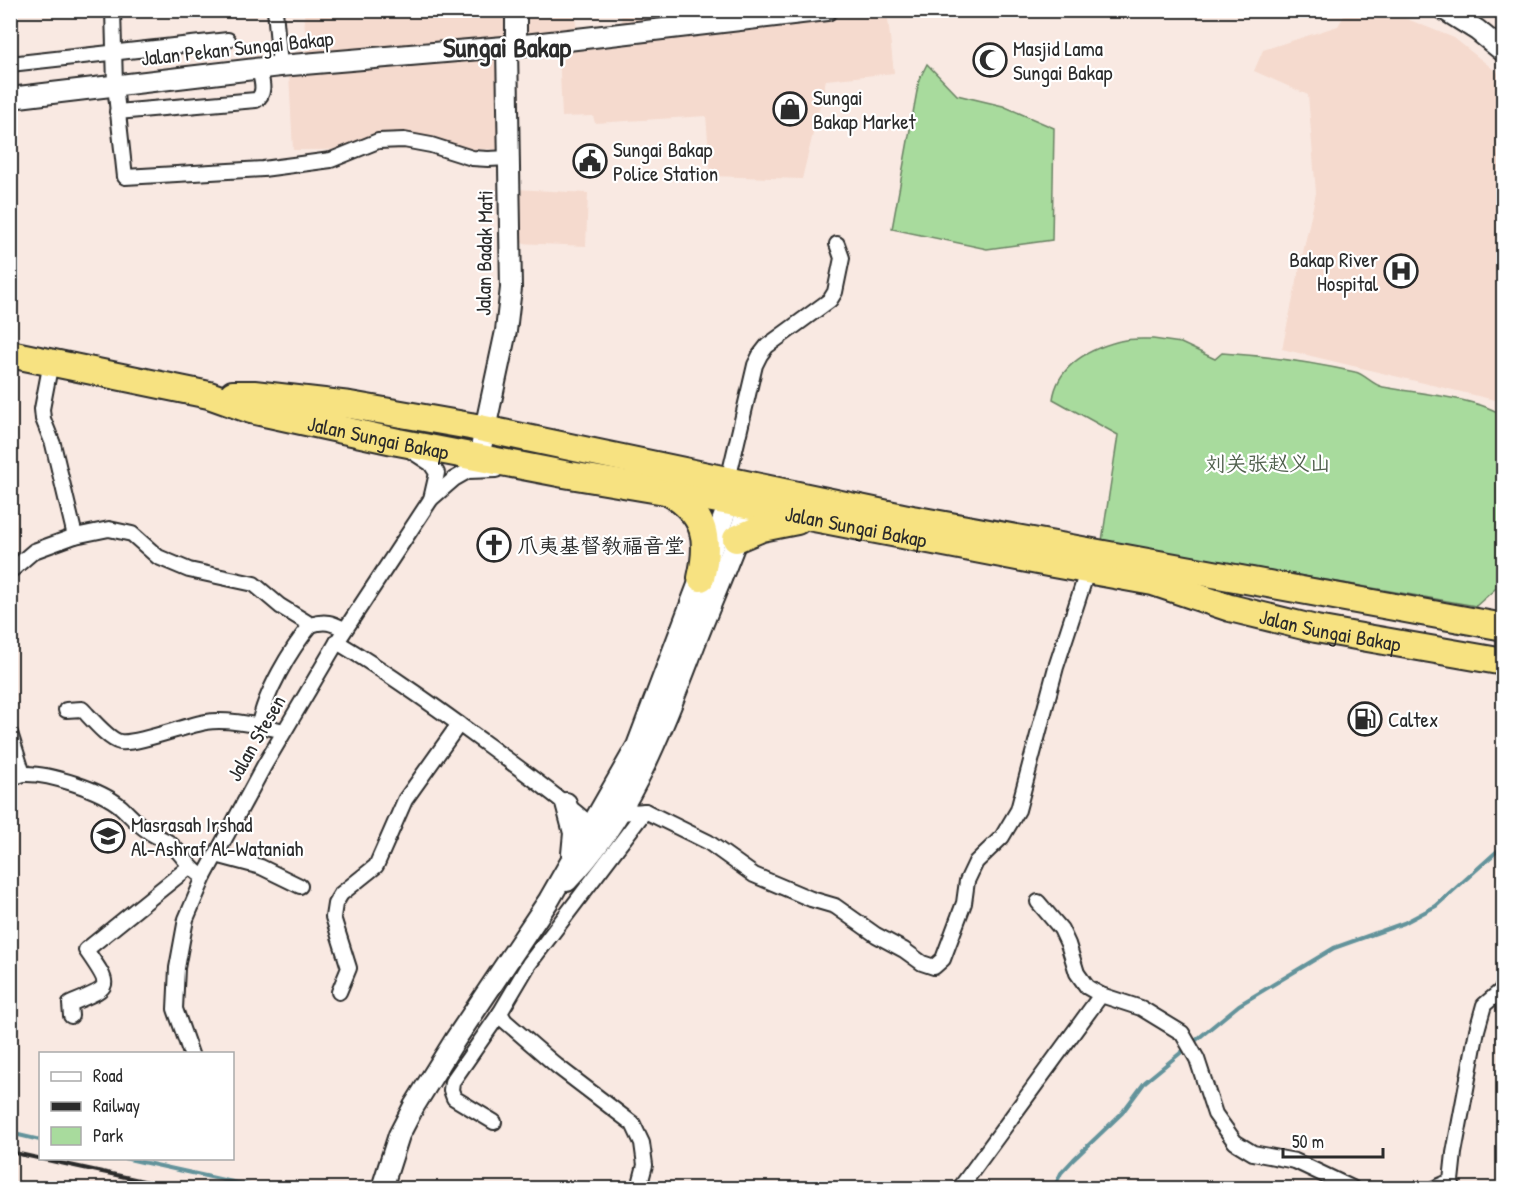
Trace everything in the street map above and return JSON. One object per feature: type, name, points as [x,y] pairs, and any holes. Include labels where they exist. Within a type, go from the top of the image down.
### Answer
[{"type":"highway","name":"Jalan Sungai Bakap","points":[[10,354],[209,395],[254,394],[269,405],[313,412],[398,442],[564,474],[667,491],[740,491],[818,520],[1153,582],[1230,608],[1316,629],[1503,662]]},
{"type":"highway","name":"Jalan Sungai Bakap","points":[[313,412],[361,407],[485,430],[740,491],[912,519],[1503,627]]},
{"type":"highway","points":[[667,491],[683,501],[695,513],[703,528],[706,544],[701,578]]},
{"type":"highway","points":[[736,539],[771,525],[790,521],[818,520]]},
{"type":"street","points":[[113,10],[115,85],[125,177],[263,169],[331,160],[378,141],[404,140],[431,145],[472,158],[509,158]]},
{"type":"street","points":[[275,10],[280,66]]},
{"type":"street","name":"Jalan Badak Mati","points":[[479,457],[506,331],[511,288],[509,158],[512,47],[516,10]]},
{"type":"street","name":"Jalan Pekan Sungai Bakap","points":[[10,98],[259,68],[512,47],[827,10]]},
{"type":"street","points":[[1445,10],[1477,30],[1503,52]]},
{"type":"street","points":[[10,64],[228,40]]},
{"type":"street","points":[[117,112],[255,100],[263,91],[259,68]]},
{"type":"street","points":[[382,1188],[399,1135],[454,1040],[549,900],[591,825],[614,811],[632,791],[652,754],[736,539],[740,491],[760,355],[767,346],[830,300],[835,292],[842,258],[837,244]]},
{"type":"street","points":[[51,362],[42,409],[43,419],[53,444],[75,536]]},
{"type":"street","name":"Jalan Stesen","points":[[398,442],[431,464],[437,473],[431,499]]},
{"type":"street","name":"Jalan Stesen","points":[[191,1052],[175,1009],[177,968],[186,919],[204,877],[284,731],[344,629],[431,499],[454,479],[468,471],[564,474]]},
{"type":"street","points":[[549,900],[583,865],[614,811],[701,578],[740,491]]},
{"type":"street","points":[[13,568],[33,551],[75,536],[109,529],[132,534],[158,557],[189,570],[254,584],[280,606],[311,625]]},
{"type":"street","points":[[566,803],[614,811],[645,811],[708,842],[753,874],[844,911],[876,935],[922,963],[934,967],[943,959],[964,903],[967,881],[976,862],[1002,837],[1018,810],[1056,667],[1088,569]]},
{"type":"street","points":[[259,725],[261,711],[271,687],[311,625],[320,621],[331,622],[344,629]]},
{"type":"street","points":[[337,642],[363,657],[459,724],[566,803],[591,825]]},
{"type":"street","points":[[66,710],[82,709],[108,735],[120,742],[134,741],[208,721],[259,725],[284,731]]},
{"type":"street","points":[[339,992],[349,968],[333,917],[335,904],[341,894],[376,866],[405,800],[459,724]]},
{"type":"street","points":[[10,733],[17,776],[71,783],[99,792],[120,806],[148,831],[168,842],[182,854],[194,872],[204,877]]},
{"type":"street","points":[[632,791],[645,811]]},
{"type":"street","points":[[566,803],[574,833],[572,857]]},
{"type":"street","points":[[494,1122],[454,1098],[451,1090],[452,1082],[500,1013],[529,964],[645,811]]},
{"type":"street","points":[[216,855],[261,867],[300,886]]},
{"type":"street","points":[[71,1016],[70,1004],[102,990],[105,986],[104,976],[86,950],[189,867]]},
{"type":"street","points":[[1038,902],[1062,929],[1077,973],[1087,987],[1101,996],[1141,1008],[1182,1033],[1197,1059],[1215,1114],[1235,1142],[1253,1153],[1295,1161],[1352,1188]]},
{"type":"street","points":[[1435,1188],[1452,1184],[1477,1030],[1484,1005],[1503,988]]},
{"type":"street","points":[[960,1188],[1101,996]]},
{"type":"street","points":[[500,1013],[505,1022],[556,1066],[633,1124],[642,1143],[645,1165],[639,1188]]},
{"type":"shaded area","points":[[887,10],[894,73],[826,80],[802,179],[711,176],[706,116],[595,123],[593,116],[562,117],[559,51],[503,58],[502,149],[293,150],[288,55],[306,54],[304,11],[574,11],[577,29],[622,25],[621,11]]},
{"type":"shaded area","name":"Bakap River Hospital","points":[[1385,10],[1454,38],[1503,77],[1503,402],[1282,349],[1316,193],[1308,95],[1254,71],[1263,50],[1338,26],[1347,11]]},
{"type":"shaded area","points":[[516,189],[588,193],[586,246],[517,243]]},
{"type":"green space","points":[[927,64],[957,95],[1003,106],[1054,128],[1052,240],[987,249],[892,229],[919,80]]},
{"type":"green space","name":"刘关张赵义山","points":[[1153,339],[1181,343],[1215,359],[1222,353],[1239,354],[1305,362],[1355,372],[1379,386],[1463,400],[1493,410],[1503,416],[1503,582],[1476,606],[1102,541],[1118,435],[1053,399],[1056,387],[1068,368],[1086,354],[1124,340]]},
{"type":"waterway","points":[[1054,1188],[1061,1173],[1122,1113],[1145,1082],[1239,1005],[1334,948],[1404,923],[1436,906],[1504,845]]},
{"type":"waterway","points":[[10,1133],[39,1140]]},
{"type":"waterway","points":[[133,1160],[260,1188]]},
{"type":"railway","points":[[10,1152],[39,1158]]},
{"type":"railway","points":[[47,1160],[176,1188]]},
{"type":"place","name":"Masjid Lama Sungai Bakap","points":[[990,60]]},
{"type":"place","name":"Sungai Bakap Market","points":[[790,109]]},
{"type":"place","name":"Sungai Bakap Police Station","points":[[590,161]]},
{"type":"place","name":"Bakap River Hospital","points":[[1401,271]]},
{"type":"place","name":"爪夷基督教福音堂","points":[[494,545]]},
{"type":"place","name":"Caltex","points":[[1365,719]]},
{"type":"place","name":"Masrasah Irshad Al-Ashraf Al-Wataniah","points":[[108,836]]},
{"type":"district","name":"Sungai Bakap","points":[[507,47]]}]
